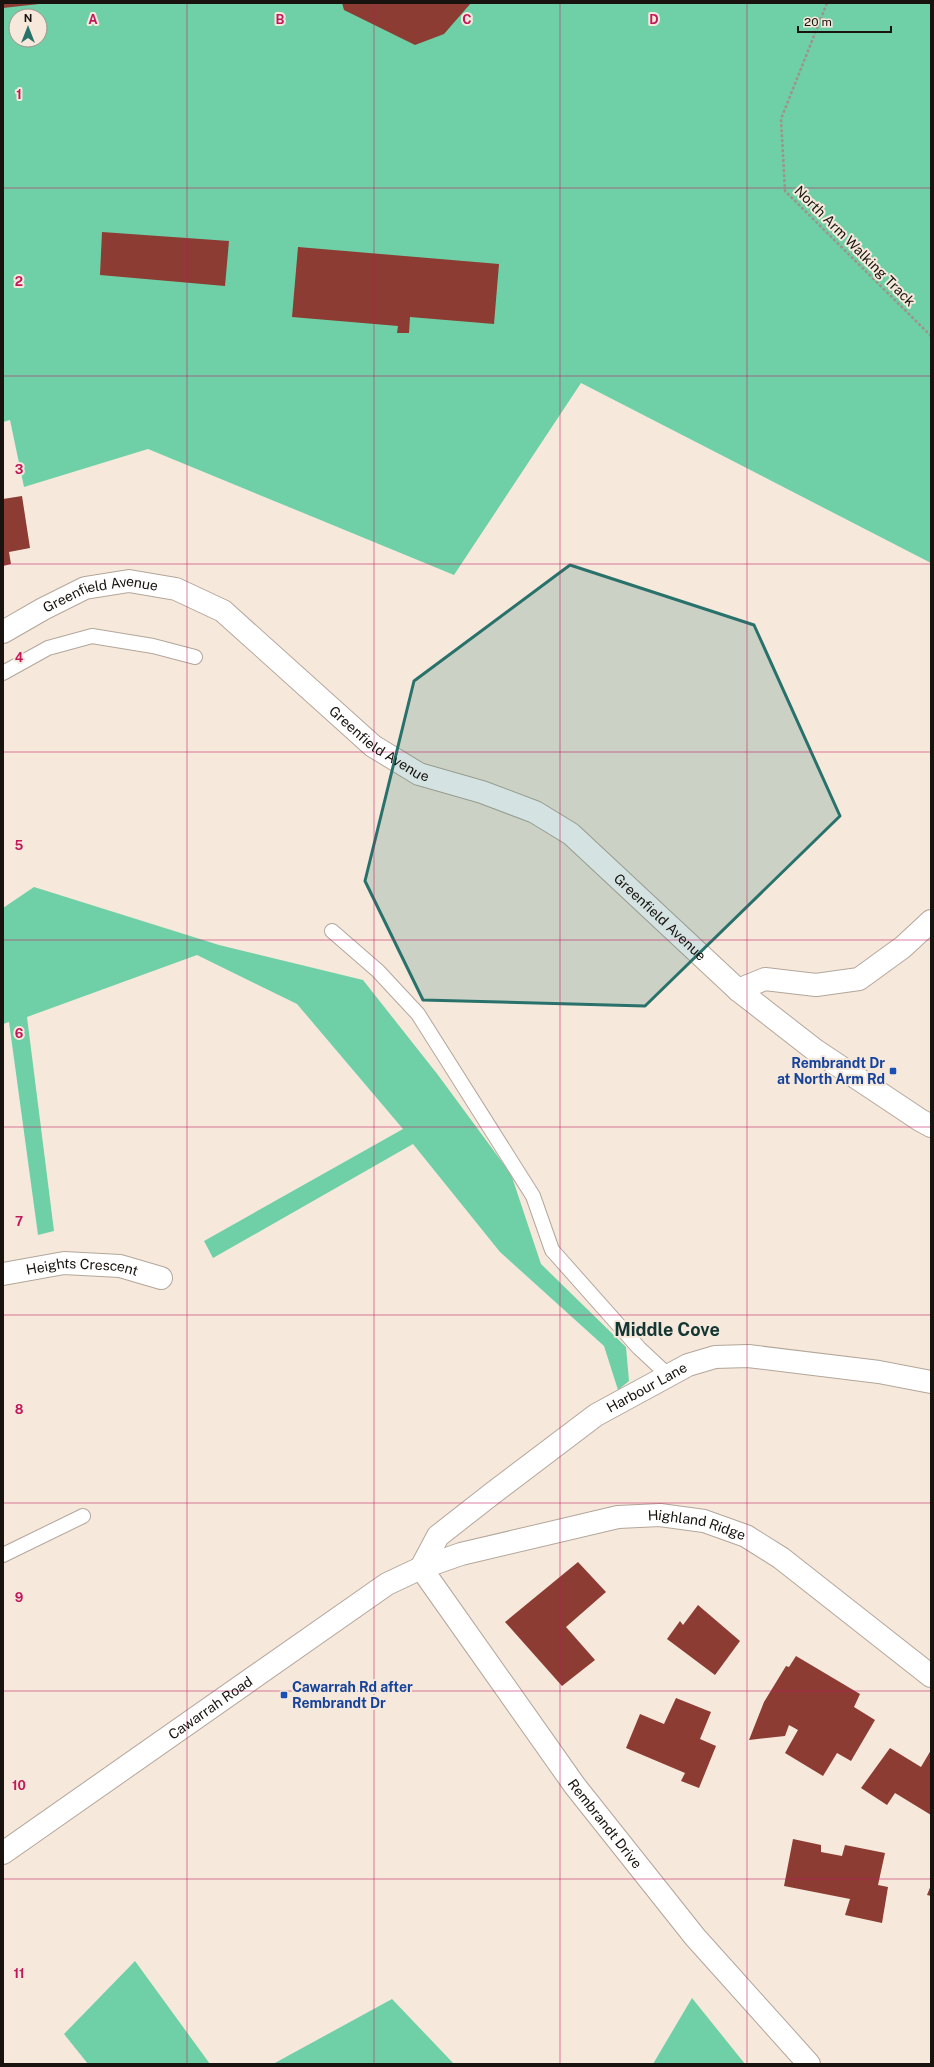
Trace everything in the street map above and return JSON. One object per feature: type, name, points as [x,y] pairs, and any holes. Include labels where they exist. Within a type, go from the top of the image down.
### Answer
[{"type":"street","name":"Greenfield Avenue","points":[[3,632],[43,609],[85,588],[130,581],[176,589],[223,611],[373,746],[419,774],[482,792],[535,812],[571,834],[738,990]]},
{"type":"street","points":[[931,921],[903,947],[859,979],[816,985],[765,979],[738,990],[815,1050],[931,1126]]},
{"type":"street","name":"Heights Crescent","points":[[3,1274],[64,1263],[120,1266],[161,1278]]},
{"type":"street","name":"Harbour Lane","points":[[421,1568],[438,1536],[493,1493],[596,1415],[688,1365],[716,1357],[748,1356],[879,1372],[931,1382]]},
{"type":"street","name":"Highland Ridge","points":[[421,1568],[506,1542],[618,1517],[660,1515],[704,1522],[746,1536],[781,1558],[931,1676]]},
{"type":"street","name":"Cawarrah Road","points":[[3,1853],[387,1584],[421,1568]]},
{"type":"street","name":"Rembrandt Drive","points":[[421,1568],[575,1786],[695,1937],[809,2064]]},
{"type":"lane","points":[[3,673],[48,648],[92,636],[153,646],[196,657]]},
{"type":"lane","points":[[332,931],[378,971],[418,1014],[533,1196],[552,1250],[639,1348],[669,1376]]},
{"type":"lane","points":[[3,1555],[83,1516]]},
{"type":"path","name":"North Arm Walking Track","points":[[827,3],[781,119],[785,191],[931,336]]},
{"type":"highlighted area","points":[[570,565],[754,625],[840,816],[645,1006],[423,1000],[365,881],[414,681]]},
{"type":"green space","points":[[3,3],[931,3],[931,563],[581,383],[454,575],[148,449],[24,487],[10,420],[3,422]]},
{"type":"green space","points":[[34,887],[219,945],[363,980],[438,1075],[511,1174],[541,1264],[626,1347],[629,1381],[618,1390],[604,1346],[500,1252],[413,1144],[213,1258],[204,1241],[403,1129],[297,1004],[197,955],[27,1017],[54,1231],[38,1235],[9,1022],[3,1024],[3,908]]},
{"type":"green space","points":[[135,1961],[210,2064],[88,2064],[64,2034]]},
{"type":"green space","points":[[692,1998],[745,2064],[653,2064]]},
{"type":"green space","points":[[392,1999],[454,2064],[273,2064]]},
{"type":"building","points":[[3,3],[39,3],[39,4],[3,8]]},
{"type":"building","points":[[342,3],[471,3],[444,34],[415,45],[344,10]]},
{"type":"building","points":[[102,232],[229,241],[225,286],[100,275]]},
{"type":"building","points":[[298,247],[499,264],[494,324],[410,317],[409,333],[397,333],[398,326],[292,317]]},
{"type":"building","points":[[22,496],[30,548],[9,552],[11,564],[3,566],[3,499]]},
{"type":"building","points":[[578,1562],[606,1592],[566,1627],[595,1660],[562,1686],[505,1622]]},
{"type":"building","points":[[698,1605],[740,1641],[715,1675],[667,1639],[680,1621],[683,1625]]},
{"type":"building","points":[[796,1656],[860,1694],[854,1707],[875,1720],[851,1761],[837,1753],[823,1776],[785,1753],[798,1730],[789,1725],[785,1736],[749,1740],[764,1702],[786,1666],[789,1667]]},
{"type":"building","points":[[676,1698],[711,1712],[700,1739],[716,1746],[699,1788],[681,1781],[685,1773],[626,1748],[640,1714],[664,1724]]},
{"type":"building","points":[[890,1748],[921,1767],[931,1750],[931,1815],[895,1793],[887,1805],[861,1788]]},
{"type":"building","points":[[793,1839],[821,1845],[821,1852],[842,1856],[845,1845],[885,1853],[878,1885],[888,1887],[882,1923],[845,1915],[850,1899],[784,1886]]},
{"type":"building","points":[[931,1885],[931,1896],[927,1895]]},
{"type":"place","name":"Rembrandt Dr at North Arm Rd","points":[[893,1071]]},
{"type":"place","name":"Cawarrah Rd after Rembrandt Dr","points":[[284,1695]]},
{"type":"district","name":"Middle Cove","points":[[667,1330]]}]
